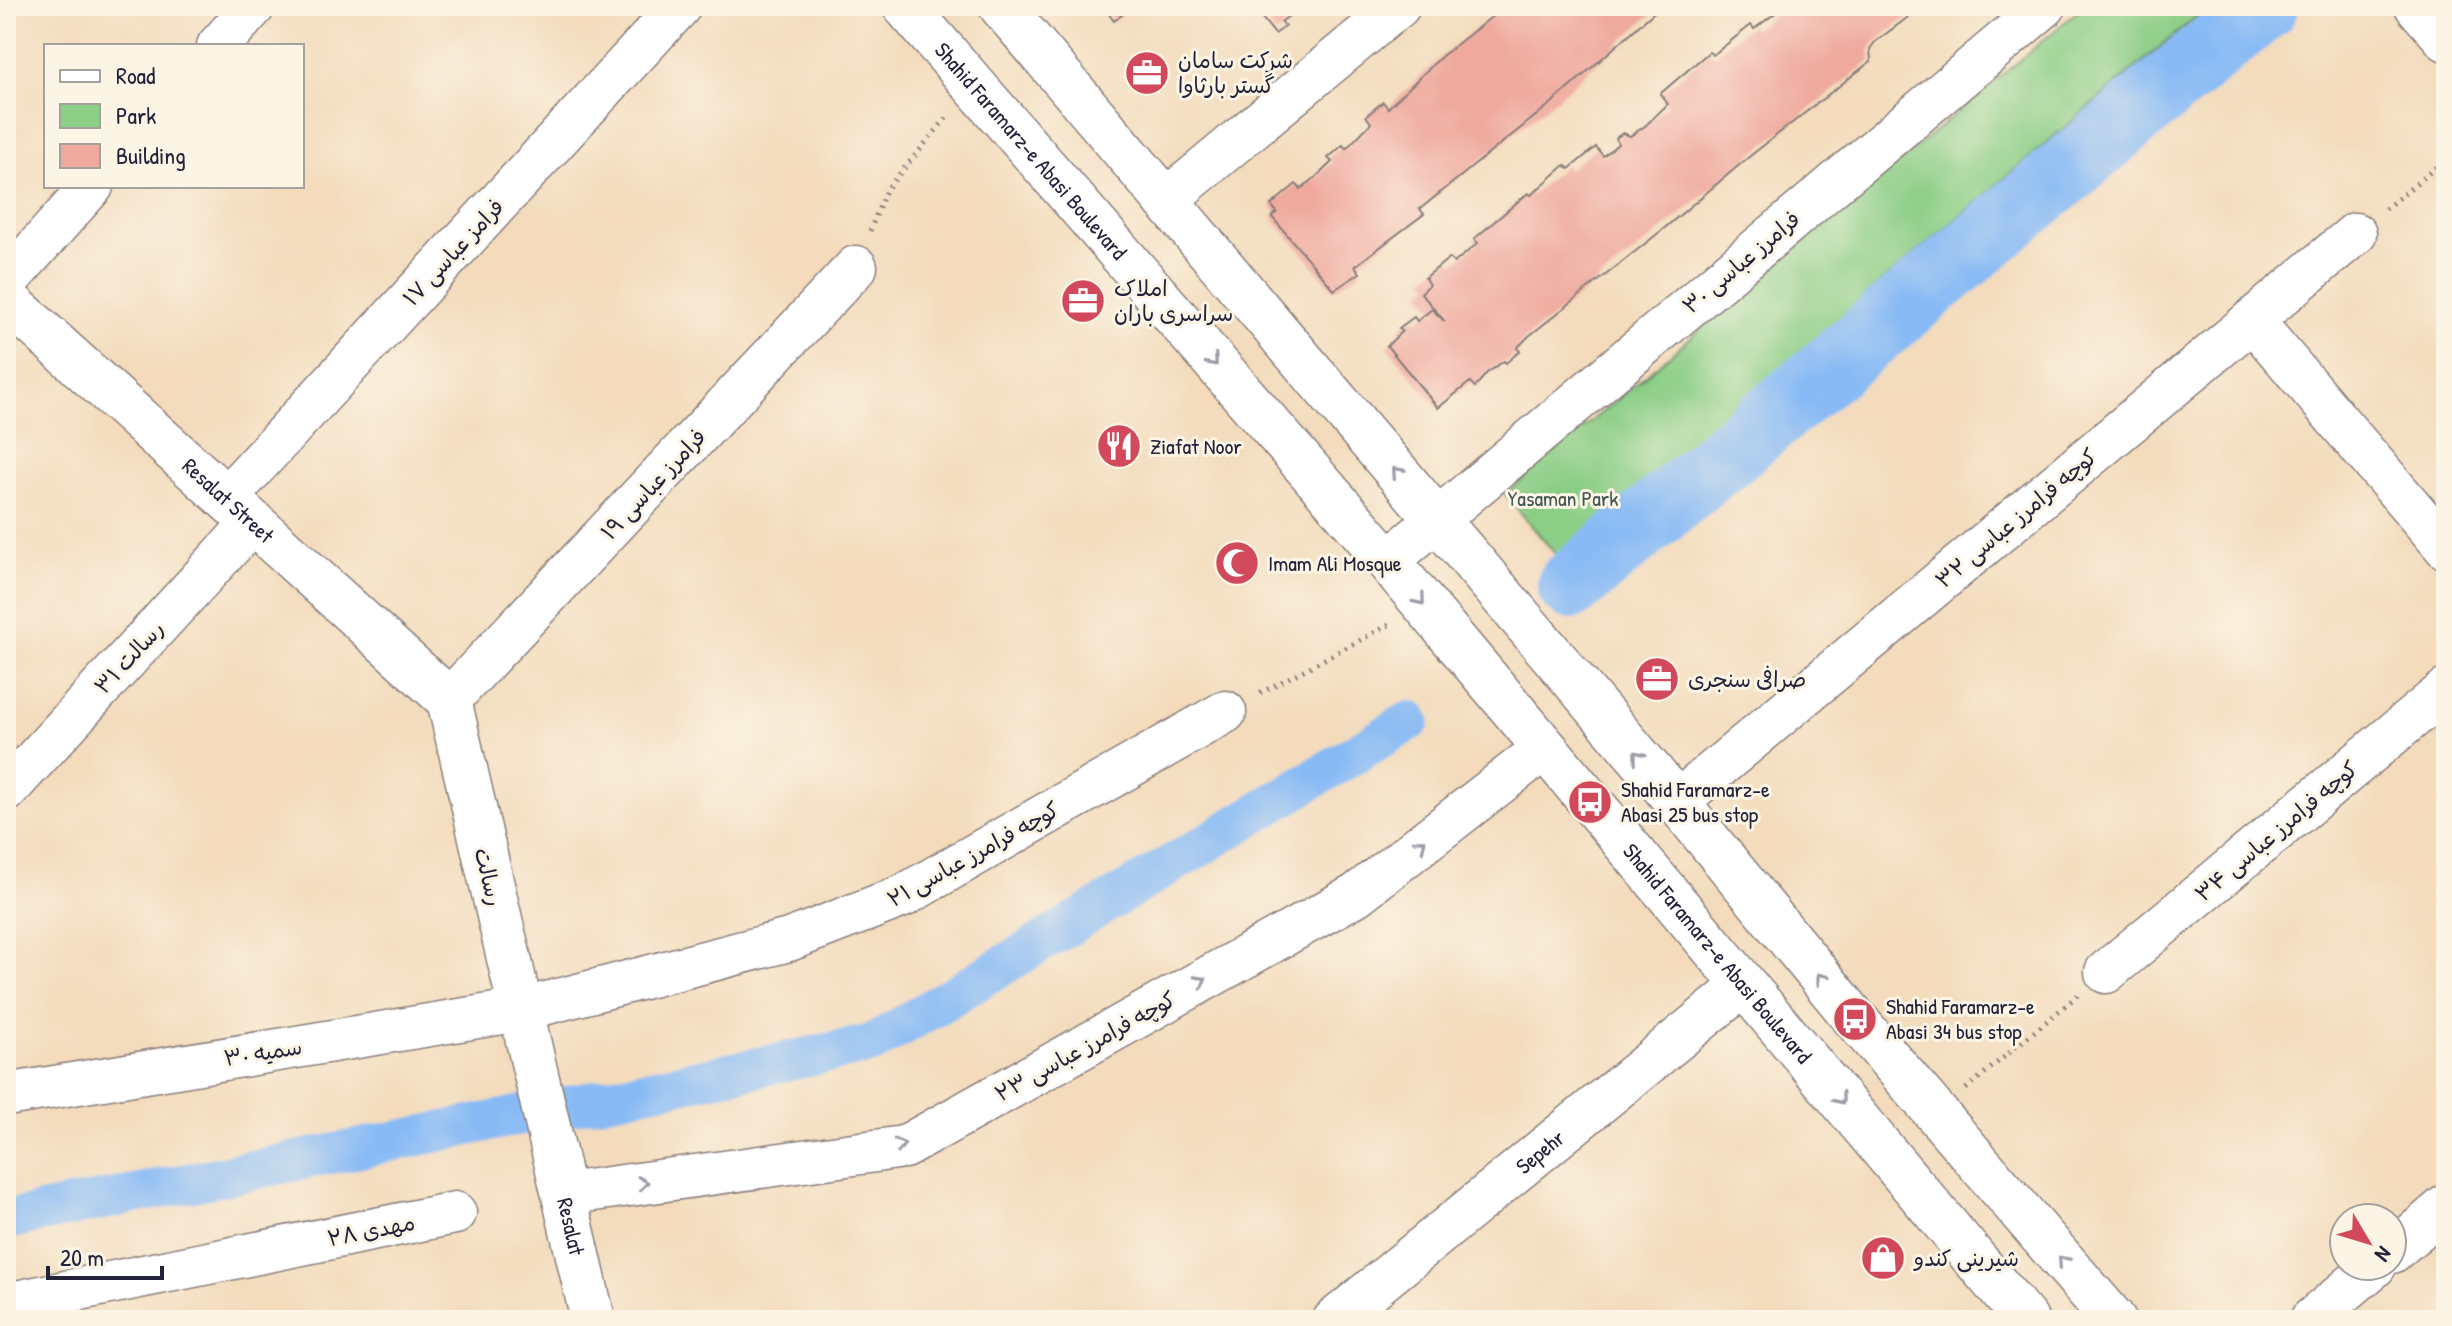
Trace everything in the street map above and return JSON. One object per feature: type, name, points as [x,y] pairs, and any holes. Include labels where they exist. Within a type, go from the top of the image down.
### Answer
[{"type":"main road","name":"Shahid Faramarz-e Abasi Boulevard","points":[[905,6],[1388,561],[2026,1320]]},
{"type":"main road","points":[[1001,6],[1677,802],[1855,1019],[2114,1320]]},
{"type":"main road","name":"Resalat Street","points":[[6,299],[449,700]]},
{"type":"main road","name":"رسالت","points":[[449,700],[530,1053]]},
{"type":"main road","name":"Resalat","points":[[530,1053],[593,1320]]},
{"type":"street","points":[[220,44],[254,6]]},
{"type":"street","name":"فرامز عباسی ۱۷","points":[[239,510],[680,6]]},
{"type":"street","points":[[1165,201],[1399,6]]},
{"type":"street","name":"فرامرز عباسی ۳۰","points":[[1388,561],[2045,6]]},
{"type":"street","points":[[2416,6],[2446,40]]},
{"type":"street","points":[[6,282],[90,188]]},
{"type":"street","name":"کوچه فرامرز عباسی ۳۲","points":[[1677,802],[2355,234]]},
{"type":"street","name":"فرامرز عباسی ۱۹","points":[[449,700],[856,267]]},
{"type":"street","points":[[2252,320],[2446,548]]},
{"type":"street","name":"رسالت ۳۱","points":[[6,791],[239,510]]},
{"type":"street","name":"کوچه فرامرز عباسی ۳۴","points":[[2106,972],[2446,690]]},
{"type":"street","name":"کوچه فرامرز عباسی ۲۱","points":[[520,1010],[789,940],[903,896],[1225,712]]},
{"type":"street","name":"کوچه فرامرز عباسی ۲۳","points":[[565,1194],[904,1147],[1356,895],[1545,748]]},
{"type":"street","name":"Sepehr","points":[[1334,1320],[1744,985]]},
{"type":"street","name":"سمیه ۳۰","points":[[6,1095],[520,1010]]},
{"type":"street","points":[[2408,1238],[2446,1206]]},
{"type":"street","name":"مهدی ۲۸","points":[[6,1304],[455,1213]]},
{"type":"street","points":[[2311,1320],[2356,1282]]},
{"type":"path","points":[[856,267],[886,190],[973,87]]},
{"type":"path","points":[[2355,234],[2446,159]]},
{"type":"path","points":[[1225,712],[1426,606]]},
{"type":"path","points":[[1936,1113],[2106,972]]},
{"type":"green space","name":"Yasaman Park","points":[[2084,6],[2209,6],[1557,556],[1505,494]]},
{"type":"building","points":[[1103,6],[1132,6],[1114,21]]},
{"type":"building","points":[[1252,6],[1302,6],[1281,22],[1286,26],[1275,34]]},
{"type":"building","points":[[1501,6],[1661,6],[1553,102],[1420,209],[1424,214],[1355,266],[1360,273],[1334,290],[1272,217],[1277,212],[1271,205],[1296,184],[1301,189],[1317,176],[1332,162],[1328,158],[1343,145],[1346,149],[1371,123],[1366,116],[1383,102],[1388,108],[1442,56],[1503,8]]},
{"type":"building","points":[[1785,6],[1923,6],[1875,42],[1870,49],[1871,61],[1529,336],[1517,348],[1520,351],[1506,363],[1504,361],[1487,373],[1475,387],[1470,382],[1438,408],[1387,346],[1402,331],[1399,328],[1414,317],[1417,321],[1432,309],[1445,322],[1421,293],[1429,285],[1425,278],[1449,258],[1454,263],[1478,243],[1474,239],[1565,165],[1569,169],[1596,147],[1603,156],[1618,144],[1616,138],[1623,133],[1630,136],[1645,126],[1668,104],[1660,94],[1709,52],[1713,55],[1751,25],[1754,29]]},
{"type":"waterway","points":[[1571,585],[2264,6]]},
{"type":"waterway","points":[[6,1220],[872,1044],[1410,721]]},
{"type":"place","name":"شرکت سامان گستر بارثاوا","points":[[1147,73]]},
{"type":"place","name":"املاک سراسری باران","points":[[1083,301]]},
{"type":"place","name":"Ziafat Noor","points":[[1119,446]]},
{"type":"place","name":"Imam Ali Mosque","points":[[1237,563]]},
{"type":"place","name":"صرافی سنجری","points":[[1657,679]]},
{"type":"place","name":"Shahid Faramarz-e Abasi 25 bus stop","points":[[1590,802]]},
{"type":"place","name":"Shahid Faramarz-e Abasi 34 bus stop","points":[[1855,1019]]},
{"type":"place","name":"شیرینی کندو","points":[[1883,1258]]}]
